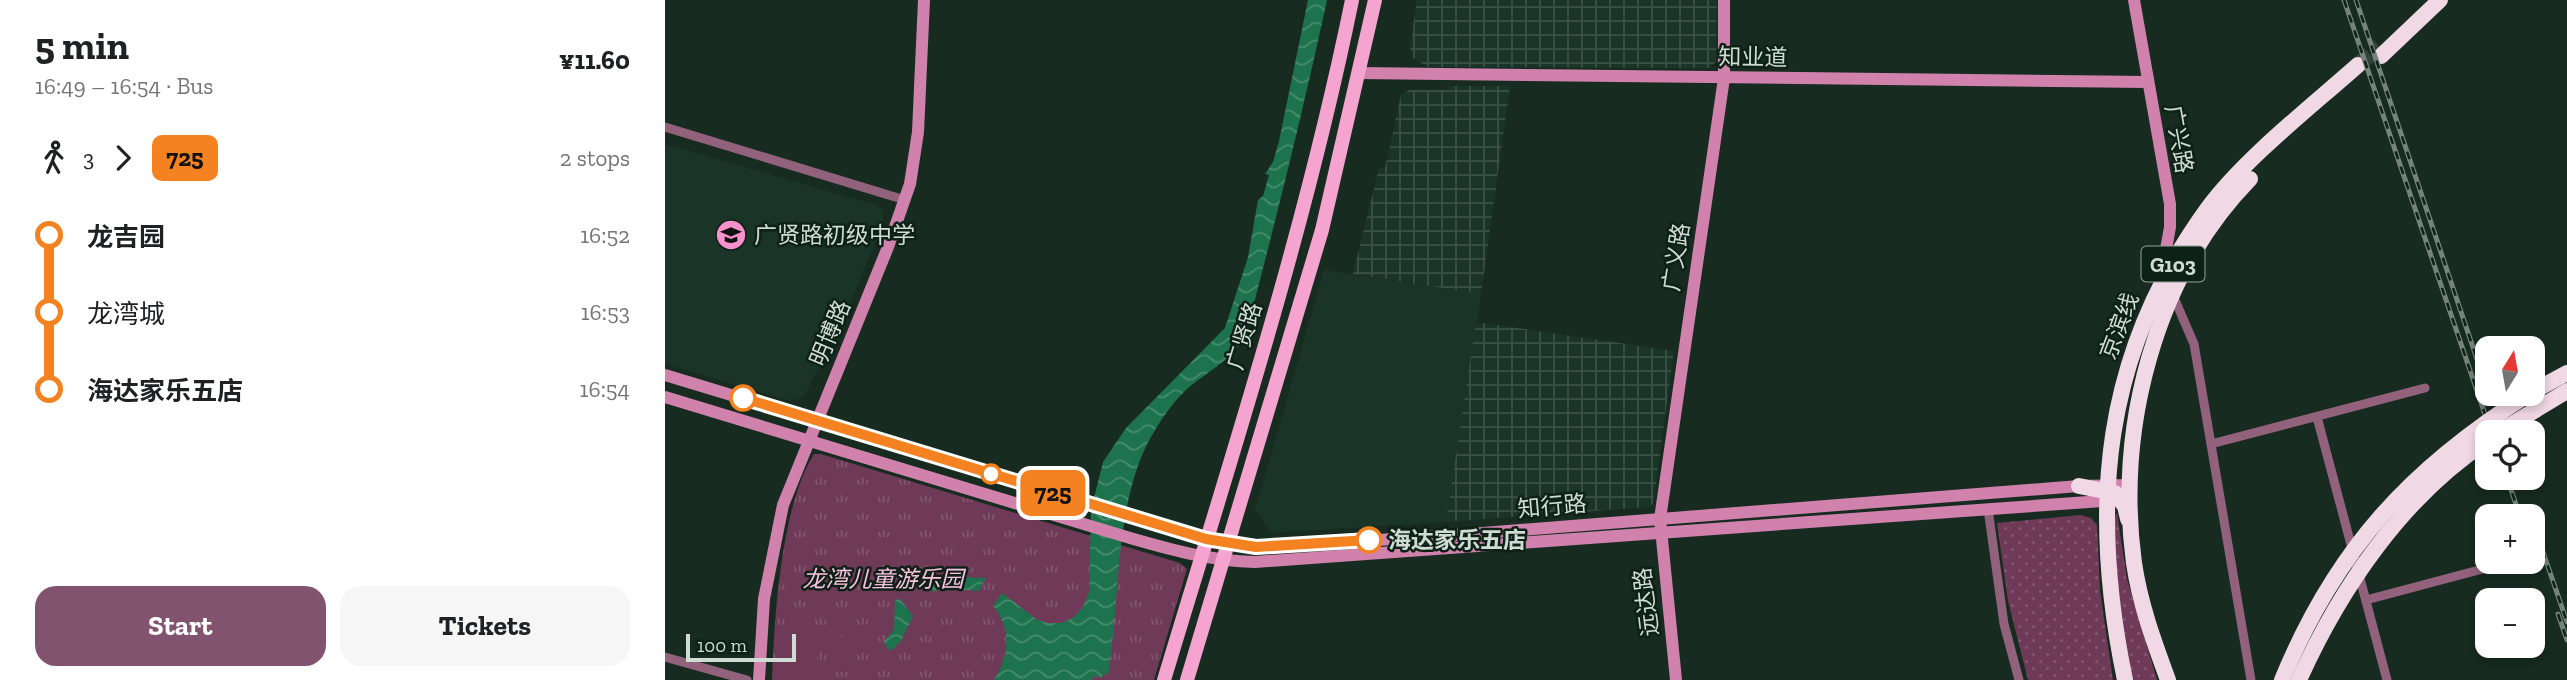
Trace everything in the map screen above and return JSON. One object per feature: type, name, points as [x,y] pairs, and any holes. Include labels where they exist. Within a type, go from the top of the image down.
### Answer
[{"type":"highway","points":[[2430,0],[2380,51],[2440,0]]},
{"type":"highway","name":"京滨线","points":[[2117,493],[2113,421],[2123,379],[2141,325],[2166,289],[2209,207],[2282,133],[2360,70]]},
{"type":"highway","name":"京滨线","points":[[2125,680],[2113,600],[2107,525],[2133,435],[2141,390],[2166,289]]},
{"type":"highway","points":[[2545,385],[2567,373]]},
{"type":"highway","points":[[2519,420],[2567,391]]},
{"type":"highway","points":[[2282,680],[2324,595],[2391,503],[2458,441],[2511,406]]},
{"type":"highway","points":[[2299,680],[2344,595],[2389,533],[2455,465],[2475,450]]},
{"type":"highway","points":[[2079,494],[2117,493],[2131,535],[2143,609],[2168,680]]},
{"type":"main road","name":"明博路","points":[[759,680],[764,599],[783,505],[905,200],[918,132],[924,0]]},
{"type":"main road","name":"广贤路","points":[[1164,680],[1293,249],[1331,102],[1352,0]]},
{"type":"main road","name":"广贤路","points":[[1187,680],[1322,230],[1375,0]]},
{"type":"main road","name":"广义路","points":[[1660,519],[1724,78],[1724,0]]},
{"type":"main road","name":"广兴路","points":[[2134,0],[2170,204],[2166,289]]},
{"type":"main road","name":"知业道","points":[[1359,73],[2148,82]]},
{"type":"main road","name":"知行路","points":[[665,375],[1228,544],[1269,547],[1660,519],[2079,494]]},
{"type":"main road","name":"知行路","points":[[665,397],[1131,538],[1223,561],[1255,562],[1988,509],[2079,494]]},
{"type":"main road","points":[[2079,494],[2099,510],[2107,525]]},
{"type":"main road","name":"远达路","points":[[1660,519],[1659,533],[1676,680]]},
{"type":"street","points":[[665,127],[905,200]]},
{"type":"street","points":[[2166,289],[2194,344],[2251,680]]},
{"type":"street","points":[[2211,444],[2425,388]]},
{"type":"street","points":[[2318,417],[2387,680]]},
{"type":"street","points":[[1988,509],[2002,611],[2019,680]]},
{"type":"street","points":[[2366,600],[2475,571]]},
{"type":"street","points":[[665,657],[747,680]]},
{"type":"shaded area","points":[[1417,0],[1717,0],[1716,62],[1709,68],[1428,67],[1413,58],[1410,48]]},
{"type":"shaded area","points":[[1448,86],[1510,86],[1481,294],[1353,274],[1379,168],[1385,168],[1401,95],[1409,90],[1447,90]]},
{"type":"shaded area","name":"广贤路初级中学","points":[[665,144],[876,205],[883,210],[883,224],[847,311],[804,397],[790,401],[665,364]]},
{"type":"shaded area","points":[[1324,270],[1481,294],[1446,522],[1272,533],[1255,510]]},
{"type":"shaded area","points":[[1476,322],[1674,351],[1653,504],[1648,507],[1446,522]]},
{"type":"green space","name":"龙湾儿童游乐园","points":[[814,454],[1180,563],[1187,569],[1154,680],[772,680],[781,564],[794,502]]},
{"type":"green space","points":[[2117,513],[2127,579],[2157,680],[2132,680],[2131,677],[2115,566],[2114,525]]},
{"type":"green space","points":[[2081,515],[2091,518],[2097,525],[2100,591],[2113,680],[2028,680],[2008,601],[1997,523]]},
{"type":"green space","points":[[777,633],[818,634],[816,680],[775,679]]},
{"type":"green space","points":[[830,636],[851,637],[849,672],[829,671]]},
{"type":"water","points":[[1308,0],[1327,0],[1246,334],[1227,358],[1188,388],[1174,403],[1155,430],[1141,457],[1125,517],[1108,675],[1103,674],[1102,678],[1093,676],[1092,680],[994,680],[1003,661],[1006,642],[1003,623],[993,606],[1002,593],[1036,619],[1047,623],[1062,623],[1074,617],[1083,607],[1089,592],[1091,510],[1103,462],[1126,428],[1225,328],[1248,257],[1258,200],[1263,196],[1269,175],[1265,174],[1273,162],[1279,141]]},
{"type":"water","points":[[919,576],[986,578],[979,591],[943,588],[933,592]]},
{"type":"water","points":[[899,598],[913,616],[901,641],[892,650],[888,649],[884,642],[894,629],[895,601]]},
{"type":"tunnel","points":[[2358,65],[2379,46]]},
{"type":"railway","points":[[2344,0],[2487,420]]},
{"type":"railway","points":[[2356,0],[2475,353]]},
{"type":"railway","points":[[2511,490],[2516,504]]},
{"type":"railway","points":[[2545,558],[2567,622]]},
{"type":"railway","points":[[2558,614],[2567,640]]},
{"type":"bus line","name":"725","points":[[743,398],[1228,544],[1269,547],[1369,540]]},
{"type":"place","name":"广贤路初级中学","points":[[731,235]]},
{"type":"place","name":"海达家乐五店","points":[[1369,540]]}]
